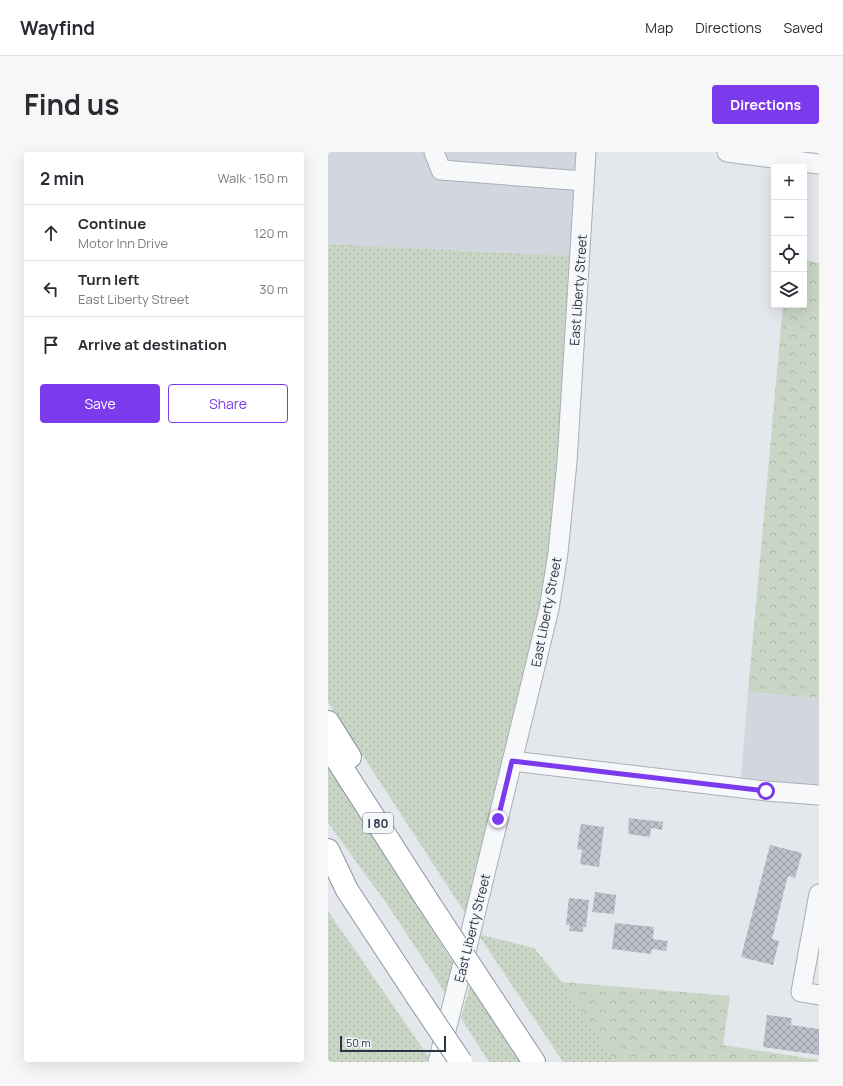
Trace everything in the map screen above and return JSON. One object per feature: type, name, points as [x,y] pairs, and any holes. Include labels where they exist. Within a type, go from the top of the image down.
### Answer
[{"type":"highway","points":[[328,722],[372,791],[394,847]]},
{"type":"highway","name":"I 80","points":[[328,746],[427,900],[532,1058]]},
{"type":"highway","points":[[328,850],[347,890],[461,1062]]},
{"type":"highway","points":[[328,872],[347,890]]},
{"type":"street","points":[[434,152],[441,170],[584,181]]},
{"type":"street","name":"East Liberty Street","points":[[438,1062],[549,609],[558,553],[567,462],[586,152]]},
{"type":"street","points":[[727,152],[819,164]]},
{"type":"street","points":[[512,761],[766,791],[819,795]]},
{"type":"street","points":[[819,894],[801,992],[819,995]]},
{"type":"shaded area","points":[[328,152],[581,152],[573,256],[328,244]]},
{"type":"shaded area","points":[[748,692],[819,698],[819,785],[741,778]]},
{"type":"green space","points":[[328,244],[573,256],[558,484],[542,604],[523,694],[467,916],[328,702]]},
{"type":"green space","points":[[807,261],[819,263],[819,698],[748,692],[783,308],[807,308]]},
{"type":"green space","points":[[328,767],[454,964],[446,994],[387,904],[328,823]]},
{"type":"green space","points":[[328,911],[430,1059],[429,1062],[328,1062]]},
{"type":"green space","points":[[478,934],[534,948],[562,982],[615,1062],[563,1062]]},
{"type":"green space","points":[[562,982],[730,996],[723,1045],[819,1060],[819,1062],[615,1062]]},
{"type":"green space","points":[[470,986],[520,1062],[489,1062],[461,1018]]},
{"type":"building","points":[[629,818],[663,822],[662,830],[651,828],[650,837],[628,834]]},
{"type":"building","points":[[581,824],[604,827],[599,867],[580,864],[582,850],[577,849]]},
{"type":"building","points":[[770,845],[802,853],[795,878],[788,876],[772,939],[779,941],[773,965],[741,957]]},
{"type":"building","points":[[595,892],[616,895],[614,914],[592,912]]},
{"type":"building","points":[[569,898],[589,900],[586,927],[583,927],[583,932],[569,931],[570,925],[566,925]]},
{"type":"building","points":[[615,923],[654,927],[653,939],[668,941],[666,951],[652,949],[651,954],[612,949]]},
{"type":"building","points":[[767,1015],[792,1018],[791,1025],[819,1029],[819,1055],[763,1047]]},
{"type":"route","points":[[498,819],[512,761],[766,791]]}]
